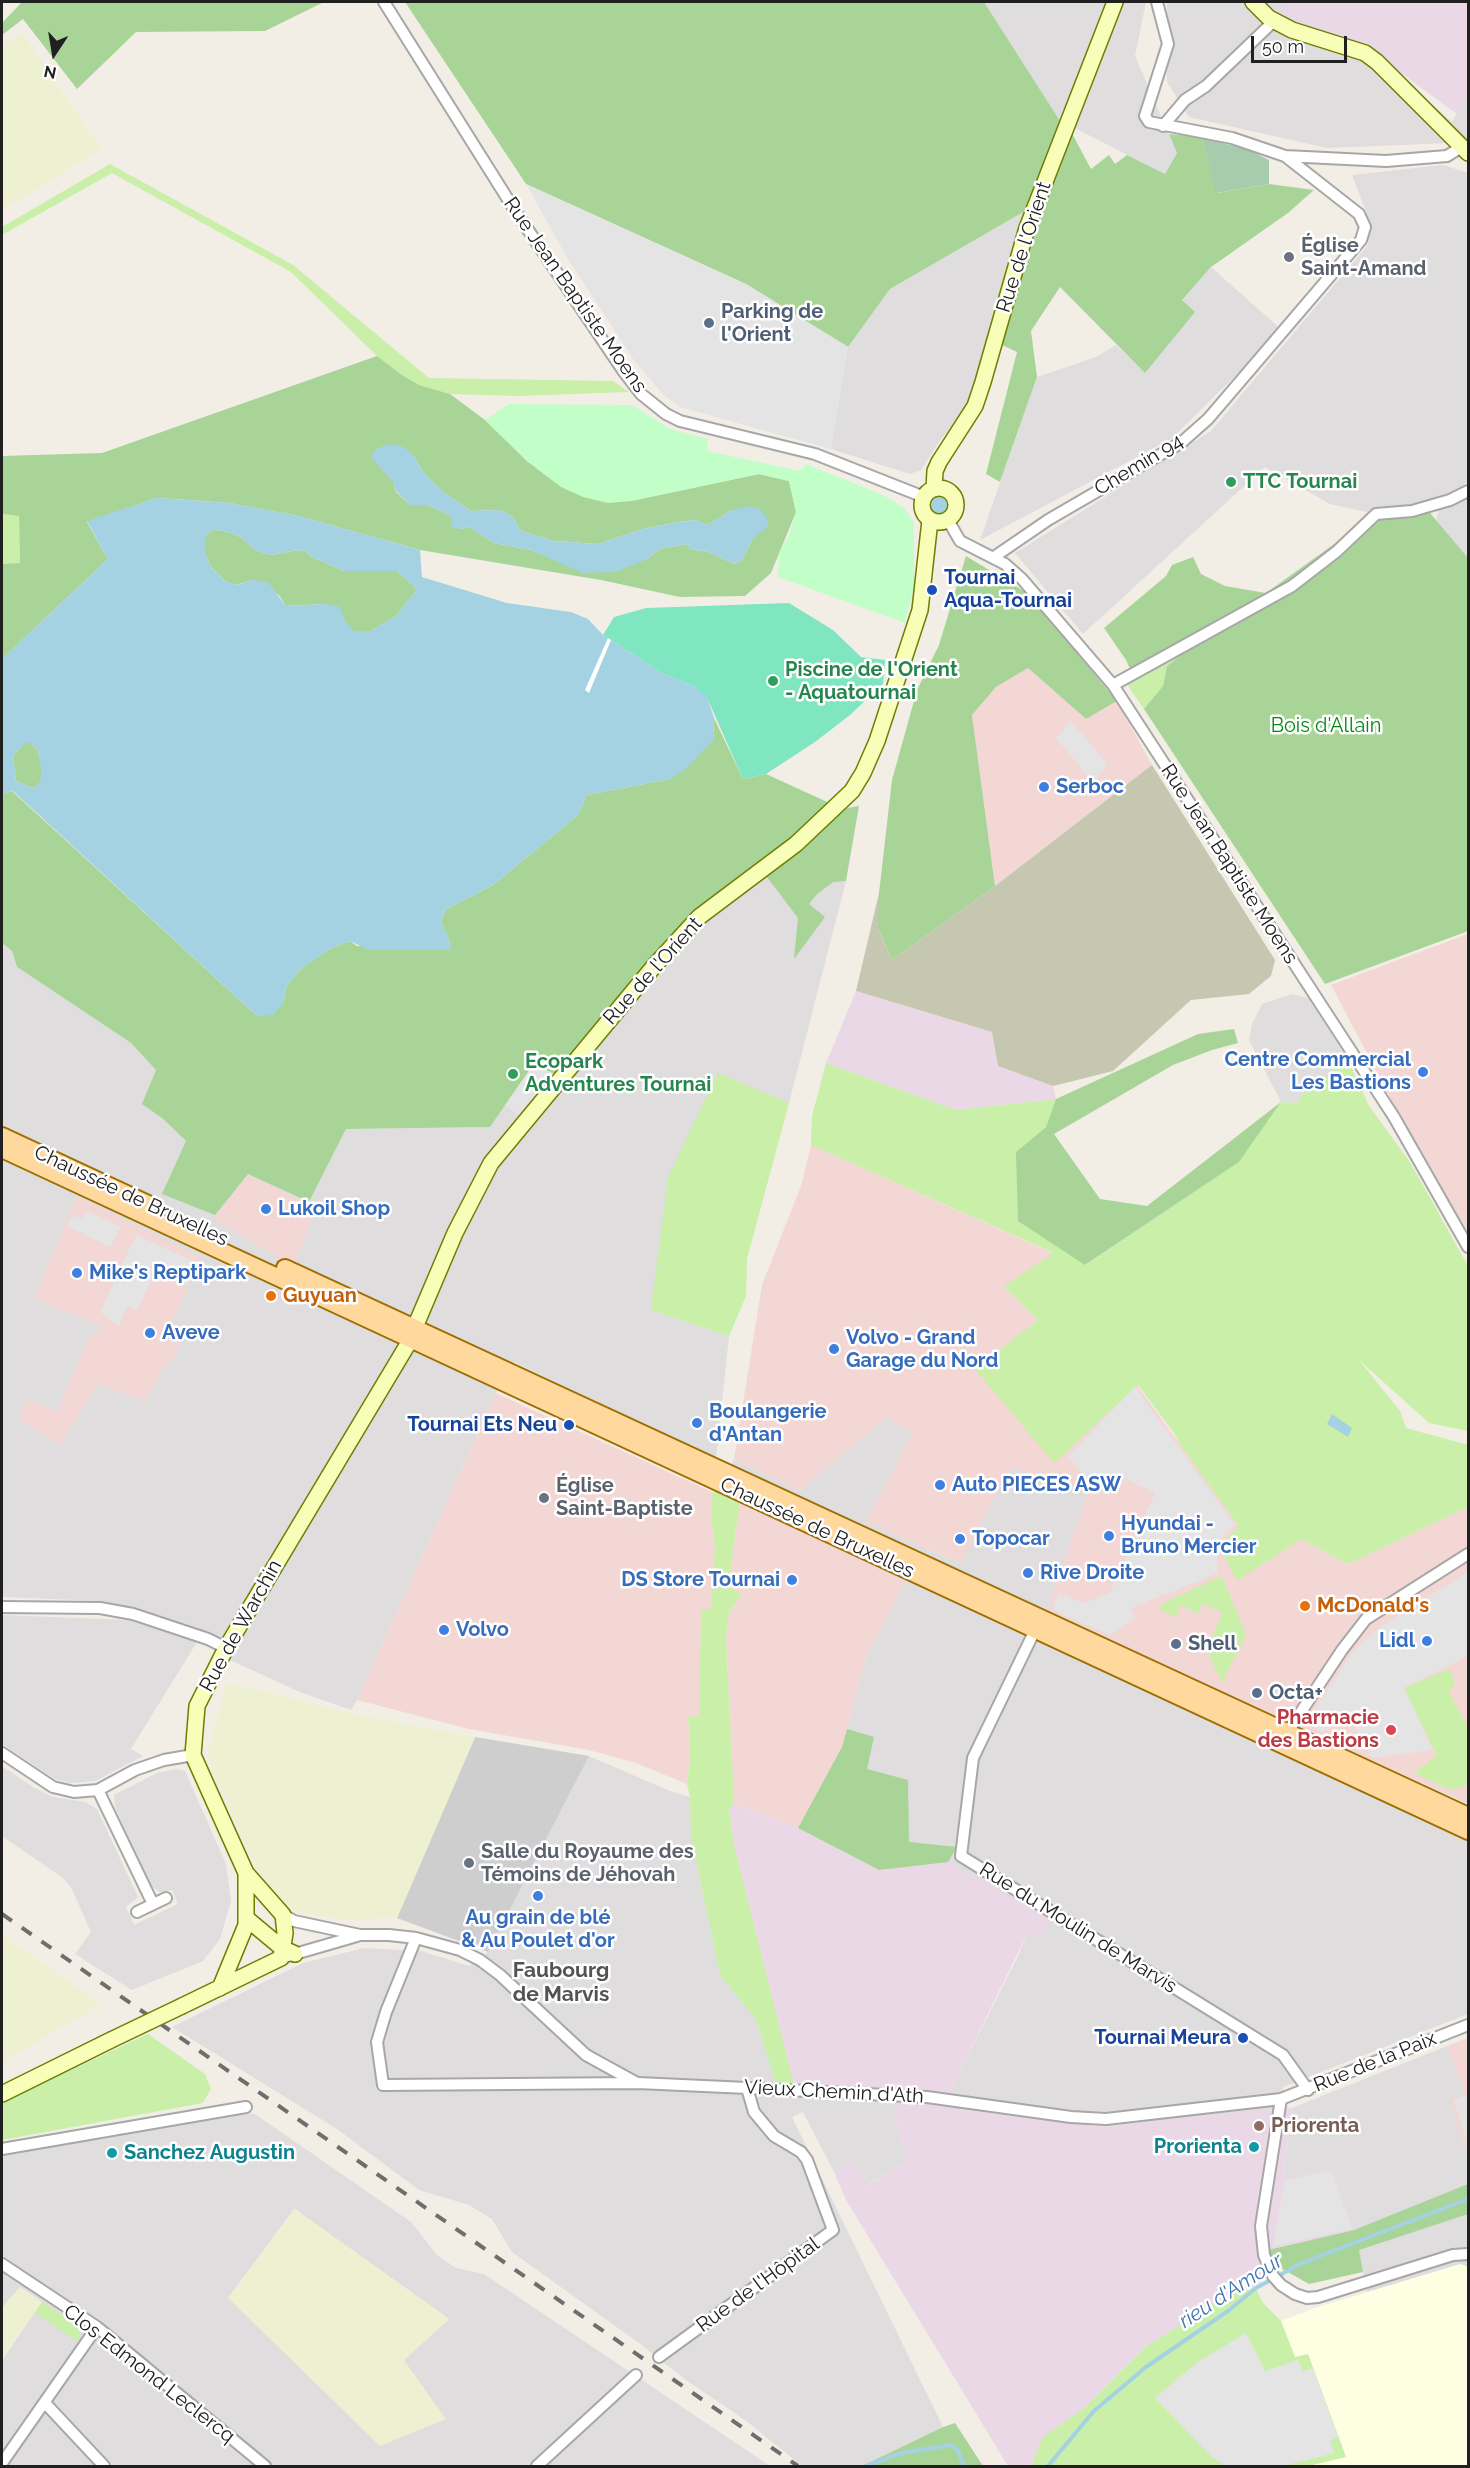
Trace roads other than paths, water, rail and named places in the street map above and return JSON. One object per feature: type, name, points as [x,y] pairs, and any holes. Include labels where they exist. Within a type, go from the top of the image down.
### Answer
[{"type":"main road","name":"Chaussée de Bruxelles","points":[[2,1136],[413,1333],[1038,1624],[1284,1738],[1468,1816]]},
{"type":"main road","name":"Chaussée de Bruxelles","points":[[2,1149],[413,1333]]},
{"type":"main road","name":"Chaussée de Bruxelles","points":[[1284,1738],[1468,1831]]},
{"type":"street","name":"Rue Jean Baptiste Moens","points":[[384,2],[514,209],[641,394],[666,414],[680,421],[815,454],[929,493]]},
{"type":"street","name":"Rue de l'Orient","points":[[929,493],[939,462],[975,406],[984,382],[1027,228],[1115,2]]},
{"type":"street","points":[[1158,2],[1167,44],[1145,116],[1149,122],[1232,138],[1285,156],[1386,161],[1447,156],[1466,149],[1365,53],[1292,30],[1269,18],[1254,2]]},
{"type":"street","points":[[1163,126],[1185,100],[1206,86],[1274,21]]},
{"type":"street","name":"Chemin 94","points":[[994,557],[1048,520],[1182,442],[1208,418],[1361,240],[1365,226],[1359,214],[1285,156]]},
{"type":"street","points":[[947,490],[954,496],[956,509],[948,520],[939,522],[930,520],[922,507],[929,493],[947,490]]},
{"type":"street","points":[[1113,686],[1292,586],[1336,552],[1376,514],[1412,511],[1450,500],[1468,491]]},
{"type":"street","name":"Rue de l'Orient","points":[[413,1333],[478,1186],[491,1163],[506,1144],[647,974],[699,917],[796,844],[852,791],[863,773],[876,741],[920,610],[930,520]]},
{"type":"street","name":"Rue Jean Baptiste Moens","points":[[948,520],[960,541],[994,557],[1022,579],[1113,686],[1394,1117],[1468,1247]]},
{"type":"street","name":"Rue de Warchin","points":[[413,1333],[226,1648],[197,1706],[193,1755],[246,1873],[283,1915],[294,1921],[360,1935],[389,1935],[437,1942],[480,1960],[500,1975],[586,2055],[638,2083]]},
{"type":"street","points":[[1284,1738],[1342,1650],[1366,1619],[1468,1554]]},
{"type":"street","points":[[2,1607],[111,1610],[133,1614],[226,1648]]},
{"type":"street","name":"Rue du Moulin de Marvis","points":[[1038,1624],[973,1758],[961,1856],[1283,2055],[1308,2090]]},
{"type":"street","points":[[2,1753],[53,1787],[74,1792],[98,1790],[135,1770],[164,1760],[193,1755]]},
{"type":"street","points":[[98,1790],[153,1904]]},
{"type":"street","points":[[220,1988],[235,1954],[246,1918],[246,1873]]},
{"type":"street","points":[[137,1912],[166,1899]]},
{"type":"street","points":[[283,1915],[286,1953]]},
{"type":"street","points":[[246,1918],[286,1953]]},
{"type":"street","name":"Rue de Warchin","points":[[2,2094],[220,1988],[286,1953],[360,1935]]},
{"type":"street","name":"Vieux Chemin d'Ath","points":[[416,1938],[386,2012],[377,2042],[383,2085],[638,2083],[747,2088],[927,2097],[1097,2119],[1281,2099]]},
{"type":"street","name":"Rue de la Paix","points":[[1281,2099],[1468,2025]]},
{"type":"street","name":"Rue de l'Hôpital","points":[[659,2357],[833,2230],[807,2160],[801,2152],[774,2136],[754,2112],[747,2088]]},
{"type":"street","points":[[1281,2099],[1262,2226],[1262,2247],[1275,2279],[1296,2294],[1307,2298],[1318,2297],[1453,2255],[1468,2254]]},
{"type":"street","points":[[2,2149],[246,2107]]},
{"type":"street","name":"Clos Edmond Leclercq","points":[[2,2264],[97,2327],[265,2466]]},
{"type":"street","points":[[2,2463],[97,2327]]},
{"type":"street","points":[[537,2466],[636,2375]]},
{"type":"street","points":[[45,2403],[104,2466]]},
{"type":"water","points":[[389,444],[404,447],[413,455],[423,472],[442,491],[471,511],[499,510],[513,517],[521,531],[554,541],[598,544],[643,529],[678,522],[696,520],[707,525],[730,511],[748,506],[760,509],[768,520],[768,526],[752,540],[743,559],[735,564],[708,552],[690,549],[688,544],[659,549],[648,559],[615,572],[583,573],[531,550],[494,543],[469,527],[460,529],[452,527],[451,516],[428,505],[410,505],[396,491],[394,483],[371,457],[376,449]]},
{"type":"water","points":[[934,496],[942,496],[947,501],[945,512],[934,514],[929,509],[929,501]]},
{"type":"water","points":[[157,498],[230,503],[298,516],[420,550],[422,577],[507,603],[571,612],[588,619],[603,635],[660,672],[695,687],[707,697],[714,718],[713,740],[687,768],[670,779],[587,795],[578,815],[493,885],[445,910],[441,922],[451,950],[369,950],[350,941],[329,949],[302,968],[287,985],[283,1003],[273,1015],[257,1016],[13,791],[2,794],[2,659],[108,559],[87,521]],"holes":[[[213,529],[232,533],[242,538],[255,550],[271,555],[298,550],[307,552],[310,556],[344,571],[397,571],[415,587],[415,592],[395,617],[370,631],[354,631],[345,621],[340,607],[326,604],[286,606],[268,582],[254,580],[236,585],[225,581],[211,567],[205,553],[205,536]],[[24,743],[31,743],[38,751],[42,774],[38,786],[32,788],[16,781],[13,756]]]},
{"type":"water","points":[[1332,1414],[1352,1428],[1348,1437],[1327,1424]]},
{"type":"waterway","name":"rieu d'Amour","points":[[1048,2466],[1094,2411],[1146,2367],[1228,2311],[1256,2288],[1302,2263],[1468,2199]]},
{"type":"waterway","points":[[866,2466],[902,2453],[951,2445],[957,2449],[964,2466]]},
{"type":"railway","points":[[2,1914],[798,2466]]},
{"type":"place","name":"Église Saint-Amand","points":[[1289,257]]},
{"type":"place","name":"Parking de l'Orient","points":[[709,323]]},
{"type":"place","name":"TTC Tournai","points":[[1231,482]]},
{"type":"place","name":"Tournai Aqua-Tournai","points":[[932,590]]},
{"type":"place","name":"Piscine de l'Orient - Aquatournai","points":[[773,681]]},
{"type":"place","name":"Serboc","points":[[1044,787]]},
{"type":"place","name":"Centre Commercial Les Bastions","points":[[1423,1072]]},
{"type":"place","name":"Ecopark Adventures Tournai","points":[[513,1074]]},
{"type":"place","name":"Lukoil Shop","points":[[266,1209]]},
{"type":"place","name":"Mike's Reptipark","points":[[77,1273]]},
{"type":"place","name":"Guyuan","points":[[271,1296]]},
{"type":"place","name":"Aveve","points":[[150,1333]]},
{"type":"place","name":"Volvo - Grand Garage du Nord","points":[[834,1349]]},
{"type":"place","name":"Boulangerie d'Antan","points":[[697,1423]]},
{"type":"place","name":"Tournai Ets Neu","points":[[569,1425]]},
{"type":"place","name":"Auto PIECES ASW","points":[[940,1485]]},
{"type":"place","name":"Église Saint-Baptiste","points":[[544,1498]]},
{"type":"place","name":"Hyundai - Bruno Mercier","points":[[1109,1536]]},
{"type":"place","name":"Topocar","points":[[960,1539]]},
{"type":"place","name":"Rive Droite","points":[[1028,1573]]},
{"type":"place","name":"DS Store Tournai","points":[[792,1580]]},
{"type":"place","name":"McDonald's","points":[[1305,1606]]},
{"type":"place","name":"Volvo","points":[[444,1630]]},
{"type":"place","name":"Lidl","points":[[1427,1641]]},
{"type":"place","name":"Shell","points":[[1176,1644]]},
{"type":"place","name":"Octa+","points":[[1257,1693]]},
{"type":"place","name":"Pharmacie des Bastions","points":[[1391,1730]]},
{"type":"place","name":"Salle du Royaume des Témoins de Jéhovah","points":[[469,1863]]},
{"type":"place","name":"Au grain de blé & Au Poulet d'or","points":[[538,1896]]},
{"type":"place","name":"Tournai Meura","points":[[1243,2038]]},
{"type":"place","name":"Priorenta","points":[[1259,2126]]},
{"type":"place","name":"Prorienta","points":[[1254,2147]]},
{"type":"place","name":"Sanchez Augustin","points":[[112,2153]]},
{"type":"district","name":"Faubourg de Marvis","points":[[561,1983]]},
{"type":"park label","name":"Bois d'Allain","points":[[1326,726]]}]
